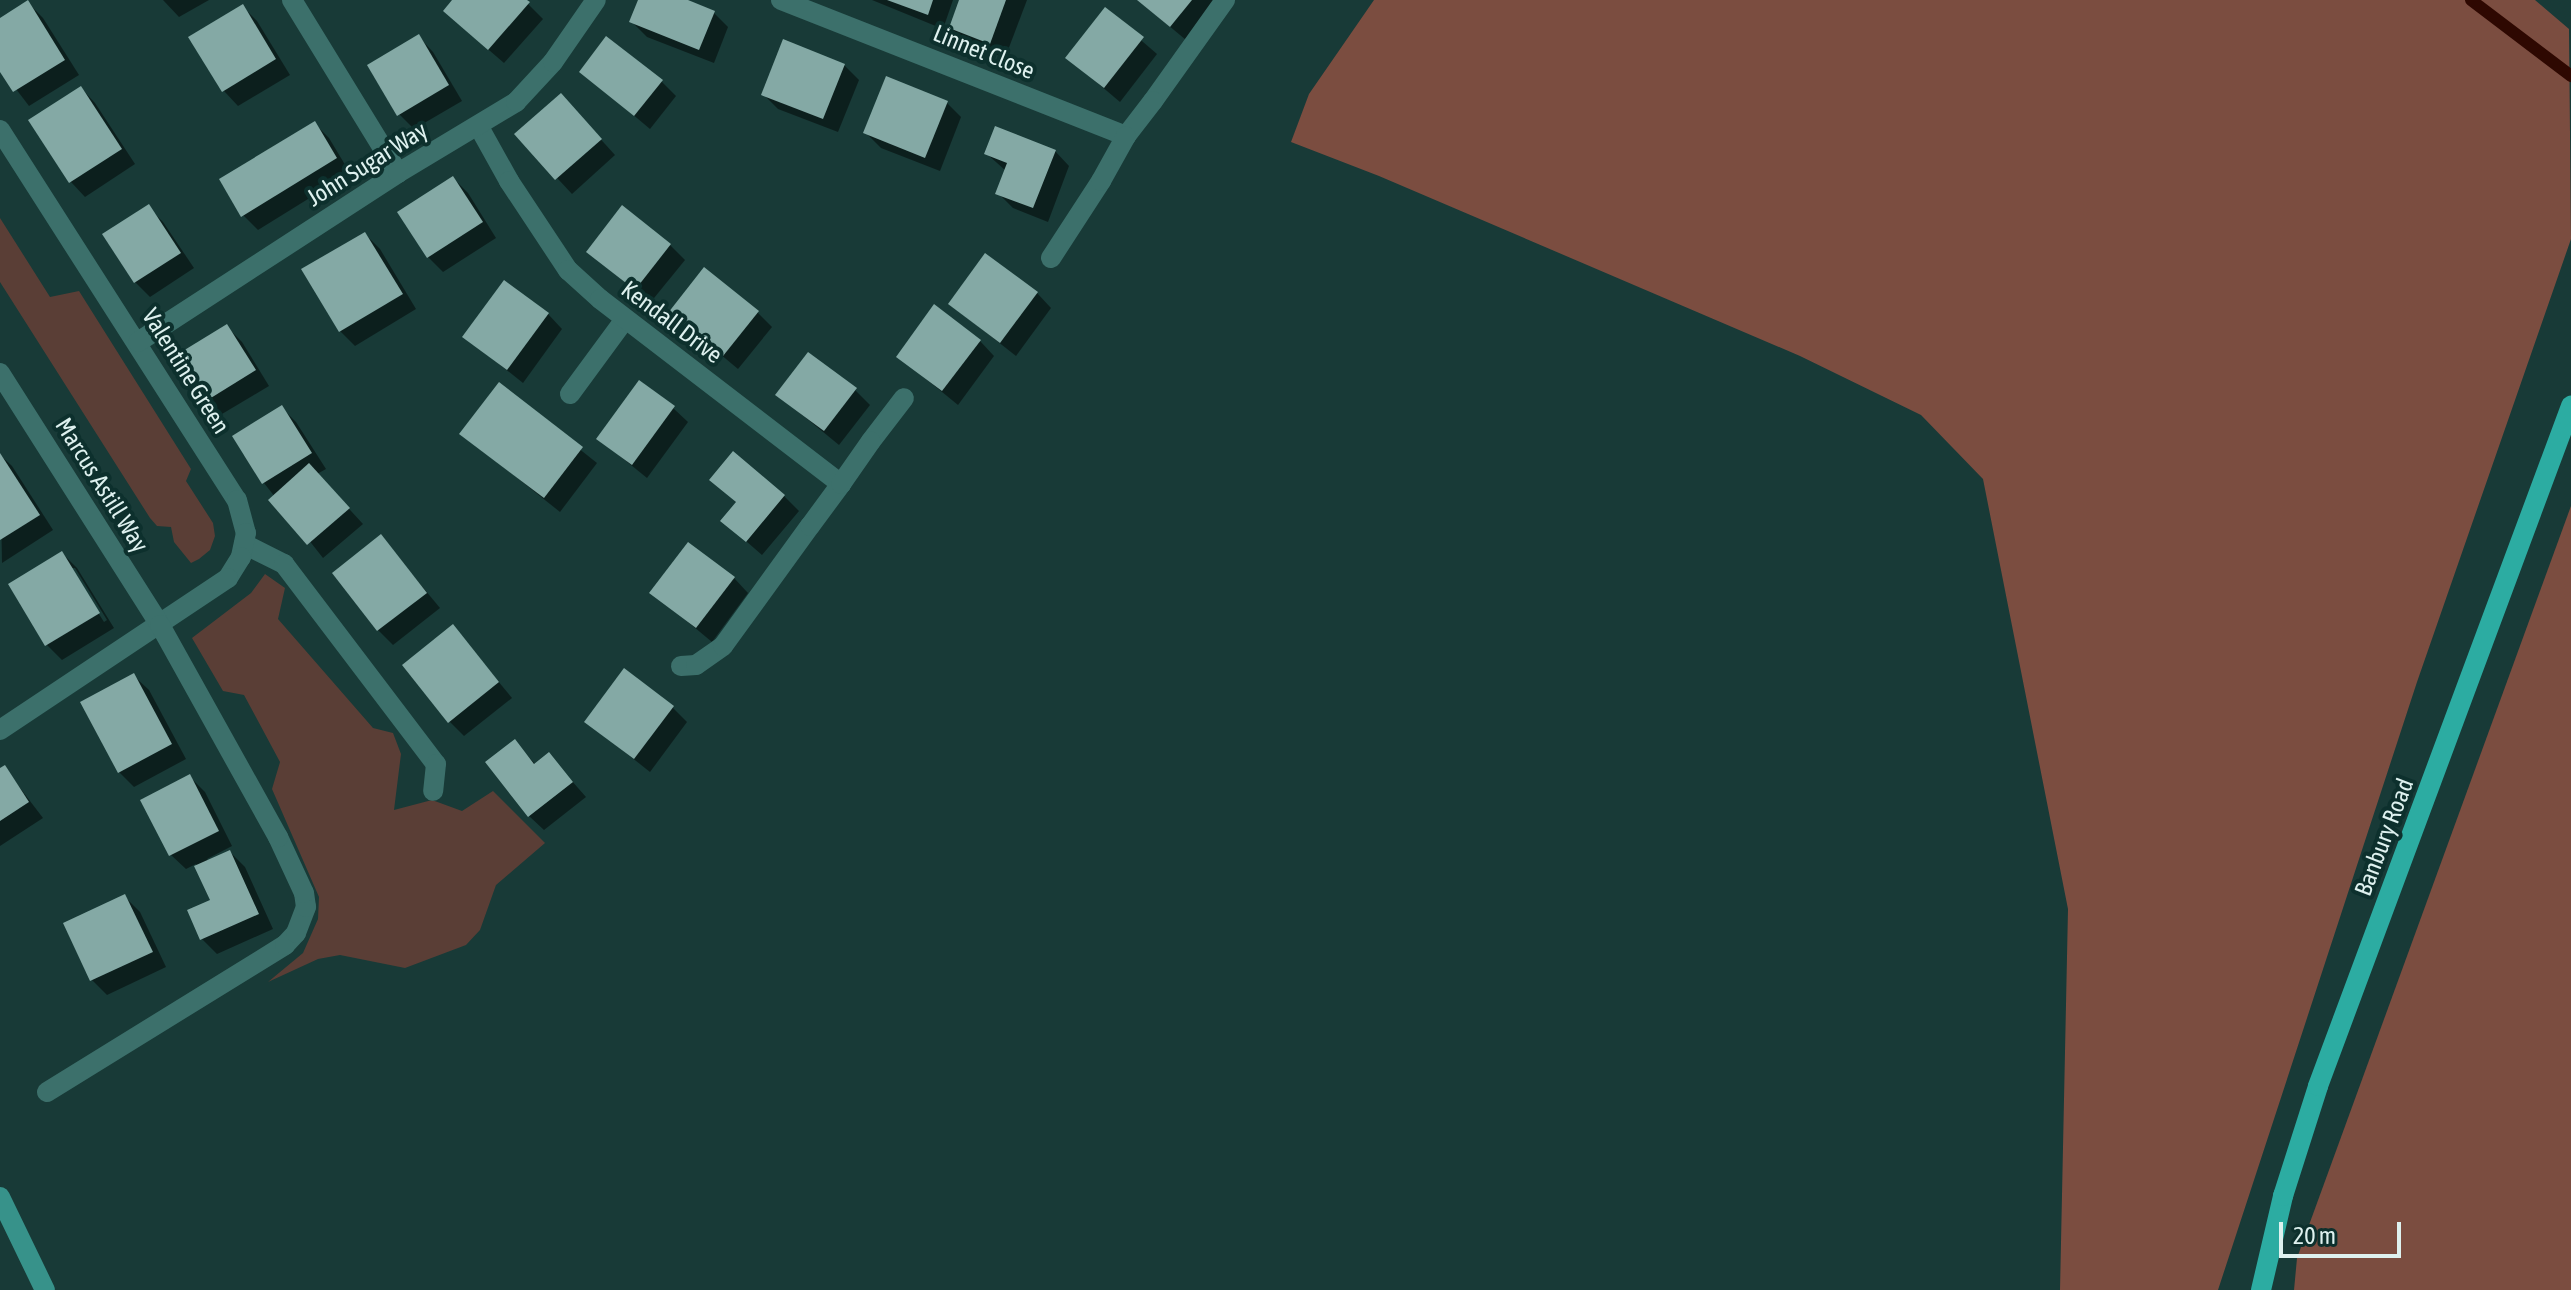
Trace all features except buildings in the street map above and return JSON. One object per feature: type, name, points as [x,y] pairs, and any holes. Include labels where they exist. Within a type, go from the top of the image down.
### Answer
[{"type":"main road","name":"Banbury Road","points":[[2261,1290],[2283,1196],[2318,1086],[2571,406]]},
{"type":"street","points":[[292,0],[398,173]]},
{"type":"street","name":"John Sugar Way","points":[[138,342],[398,173],[516,102],[553,62],[596,0]]},
{"type":"street","name":"Linnet Close","points":[[781,0],[1126,136]]},
{"type":"street","points":[[1051,258],[1126,136],[1225,0]]},
{"type":"street","name":"Kendall Drive","points":[[479,127],[509,181],[568,270],[625,319],[841,484]]},
{"type":"street","name":"Valentine Green","points":[[0,130],[237,500],[246,533],[244,544]]},
{"type":"street","points":[[570,394],[625,319]]},
{"type":"street","name":"Marcus Astill Way","points":[[0,373],[160,625],[278,837],[304,893],[306,907],[296,933],[285,945],[47,1092]]},
{"type":"street","points":[[681,666],[696,665],[723,646],[904,398]]},
{"type":"street","points":[[0,730],[228,578],[241,557],[244,544],[284,564],[294,576],[436,764],[433,791]]},
{"type":"street","points":[[0,1197],[45,1290]]},
{"type":"shaded area","points":[[1374,0],[2535,0],[2569,29],[2571,239],[2417,682],[2218,1290],[2060,1290],[2068,909],[1983,479],[1921,415],[1800,356],[1379,176],[1291,142],[1309,94]]},
{"type":"shaded area","points":[[0,218],[50,297],[79,291],[191,469],[186,481],[213,523],[215,536],[210,550],[199,559],[191,563],[174,542],[171,527],[157,526],[150,518],[0,282]]},
{"type":"shaded area","points":[[2571,506],[2571,1290],[2294,1290],[2297,1258]]},
{"type":"shaded area","points":[[265,574],[285,588],[278,619],[373,728],[393,733],[401,754],[394,810],[432,800],[462,811],[493,791],[545,843],[496,885],[480,930],[466,945],[405,968],[340,955],[318,959],[268,982],[303,953],[318,919],[319,897],[272,789],[280,762],[244,695],[223,691],[192,638],[251,593]]},
{"type":"waterway","points":[[2471,0],[2571,76]]}]
